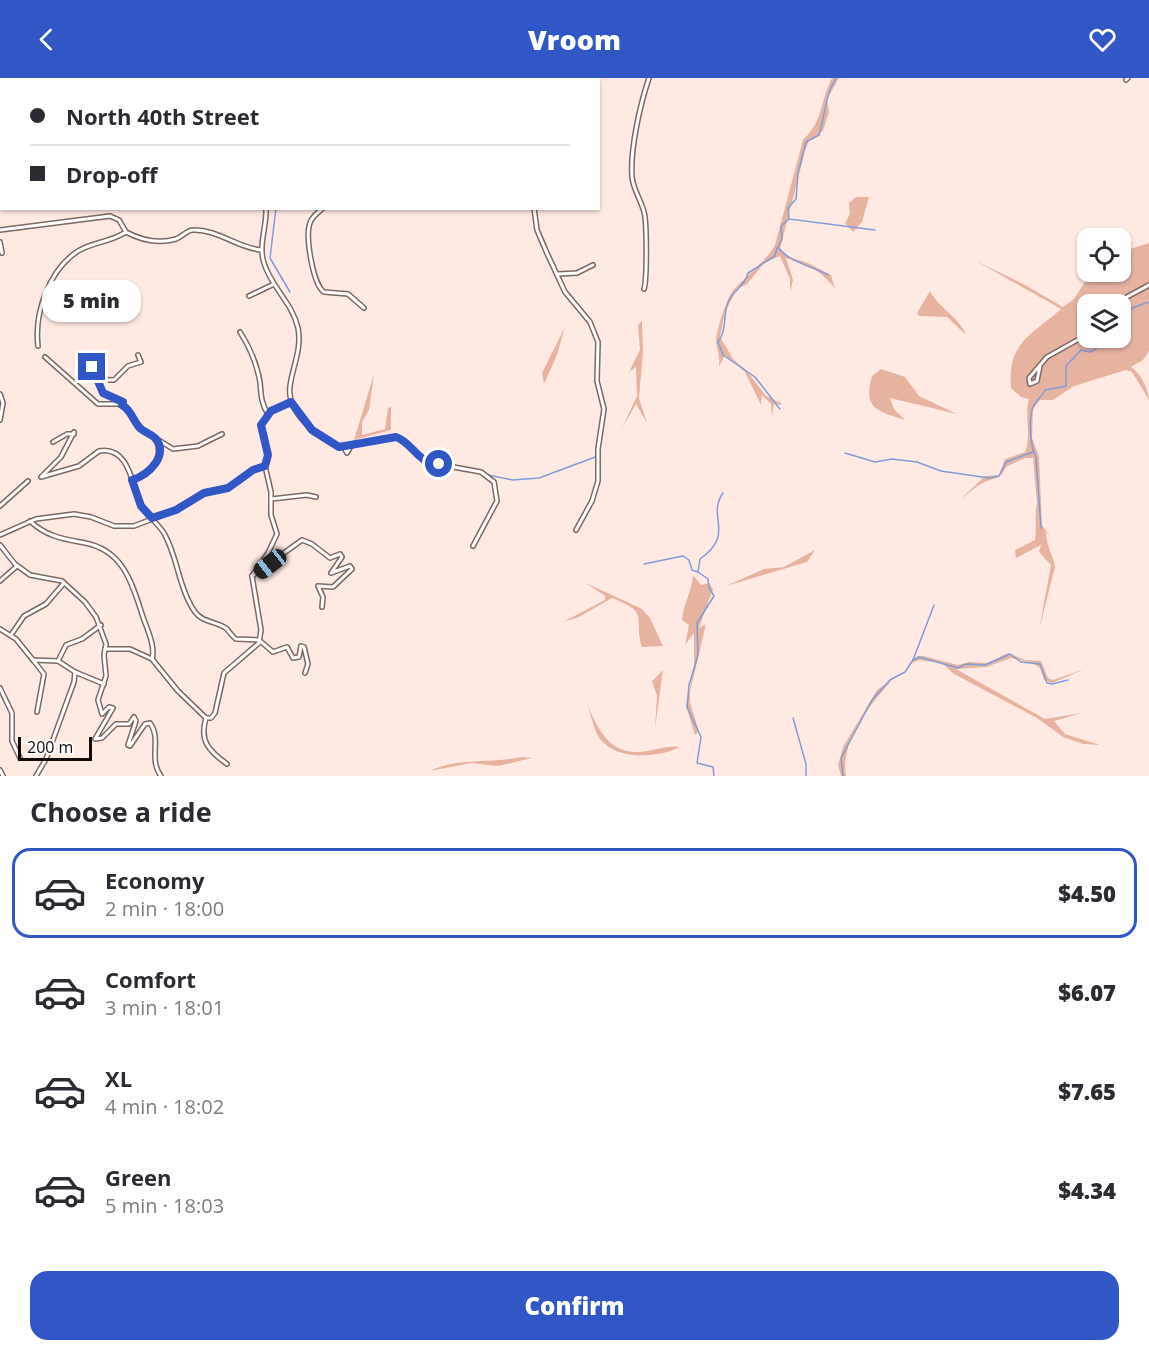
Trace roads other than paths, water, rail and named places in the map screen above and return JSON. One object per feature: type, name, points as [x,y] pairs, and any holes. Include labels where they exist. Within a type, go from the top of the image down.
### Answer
[{"type":"street","points":[[644,289],[645,243],[648,230],[632,174],[639,105],[648,78]]},
{"type":"street","points":[[266,210],[261,250],[266,270],[290,305],[299,334],[298,356],[289,390],[291,402],[316,434],[344,448],[396,437],[405,441],[426,462],[487,475],[494,482],[497,501],[473,546]]},
{"type":"street","points":[[321,210],[313,217],[308,228],[316,284],[324,292],[348,294],[364,308]]},
{"type":"street","points":[[534,210],[539,234],[565,292],[590,322],[596,335],[598,386],[604,409],[596,490],[576,530]]},
{"type":"street","points":[[0,230],[110,216],[119,220],[126,232],[147,241],[173,239],[195,230],[245,248],[261,250]]},
{"type":"street","points":[[38,346],[39,323],[44,297],[61,266],[79,250],[126,232]]},
{"type":"street","points":[[0,242],[2,254]]},
{"type":"street","points":[[558,274],[576,273],[592,265]]},
{"type":"street","points":[[249,296],[274,284]]},
{"type":"street","points":[[1131,295],[1149,285]]},
{"type":"street","points":[[240,332],[250,350],[260,381],[261,400],[268,414]]},
{"type":"street","points":[[1040,366],[1037,381],[1030,384],[1029,378],[1047,357],[1077,340]]},
{"type":"street","points":[[138,355],[141,362],[128,366],[114,380],[110,381],[97,369],[92,368],[103,393],[123,402],[122,405],[131,412],[141,429],[176,449],[198,446],[222,434]]},
{"type":"street","points":[[45,357],[98,404],[122,405]]},
{"type":"street","points":[[0,394],[3,403],[0,420]]},
{"type":"street","points":[[206,718],[213,717],[216,711],[224,673],[260,640],[261,630],[252,576],[276,536],[265,466],[268,453],[261,427],[268,414],[291,402]]},
{"type":"street","points":[[53,442],[67,434],[74,433],[61,457],[41,477],[79,466],[103,450],[112,452],[125,463],[141,506],[166,537],[187,597],[198,616],[224,627],[236,639],[260,640],[273,652],[287,647],[291,657],[297,659],[301,646],[304,647],[308,664],[305,673]]},
{"type":"street","points":[[132,480],[147,472],[159,458],[160,449],[156,439]]},
{"type":"street","points":[[0,535],[30,521],[74,514],[91,517],[114,526],[130,527],[176,510],[204,493],[228,488],[253,470],[265,466]]},
{"type":"street","points":[[0,506],[28,481]]},
{"type":"street","points":[[271,499],[307,495],[316,497]]},
{"type":"street","points":[[30,521],[58,539],[96,546],[119,562],[132,581],[151,644],[152,659]]},
{"type":"street","points":[[252,576],[302,540],[312,544],[330,558],[340,554],[342,557],[331,573],[350,566],[352,569],[333,587],[318,586],[323,597],[322,607]]},
{"type":"street","points":[[0,545],[17,566],[33,576],[55,578],[64,583],[90,607],[105,637],[104,684],[98,700],[101,712],[104,714],[111,706],[113,710],[95,739],[102,738],[116,724],[129,724],[134,717],[136,721],[128,745],[130,746],[145,724],[150,723],[155,733],[155,764],[161,776]]},
{"type":"street","points":[[0,581],[17,566]]},
{"type":"street","points":[[11,635],[24,616],[46,604],[64,583]]},
{"type":"street","points":[[58,661],[66,645],[82,639],[101,625]]},
{"type":"street","points":[[0,628],[11,635],[44,674],[37,712]]},
{"type":"street","points":[[105,649],[130,649],[152,659],[178,691],[206,718]]},
{"type":"street","points":[[33,660],[58,661],[75,672],[104,684]]},
{"type":"street","points":[[36,776],[46,759],[74,682],[75,672]]},
{"type":"street","points":[[74,682],[83,676]]},
{"type":"street","points":[[0,688],[12,713],[12,741],[20,758]]},
{"type":"street","points":[[206,718],[203,739],[206,746],[226,764]]},
{"type":"street","points":[[0,771],[3,776]]},
{"type":"waterway","points":[[828,275],[794,260],[778,247],[782,239],[781,226],[789,219],[788,208],[796,199],[798,173],[806,142],[819,135],[827,99],[836,78]]},
{"type":"waterway","points":[[276,210],[270,258],[290,292]]},
{"type":"waterway","points":[[789,219],[875,230]]},
{"type":"waterway","points":[[777,248],[775,256],[748,273],[745,281],[729,300],[723,332],[718,342],[723,355],[755,377],[780,409]]},
{"type":"waterway","points":[[1131,309],[1149,302]]},
{"type":"waterway","points":[[1041,528],[1036,457],[1030,431],[1032,410],[1045,390],[1066,386],[1066,366],[1081,350],[1090,352],[1096,348]]},
{"type":"waterway","points":[[845,453],[875,462],[892,459],[917,462],[941,471],[989,478],[999,476],[1006,462],[1033,452]]},
{"type":"waterway","points":[[488,475],[513,480],[539,478],[598,456]]},
{"type":"waterway","points":[[714,776],[713,767],[697,763],[701,737],[687,707],[689,685],[698,655],[697,623],[714,596],[709,588],[708,579],[698,572],[700,559],[711,550],[716,542],[719,533],[717,510],[723,493]]},
{"type":"waterway","points":[[644,564],[683,556],[689,560],[692,570],[698,572]]},
{"type":"waterway","points":[[913,660],[934,605]]},
{"type":"waterway","points":[[843,776],[841,758],[872,700],[890,680],[905,672],[913,660],[919,657],[958,668],[966,664],[985,665],[1010,654],[1021,662],[1040,664],[1047,683],[1068,680]]},
{"type":"waterway","points":[[793,718],[806,764],[806,776]]}]
